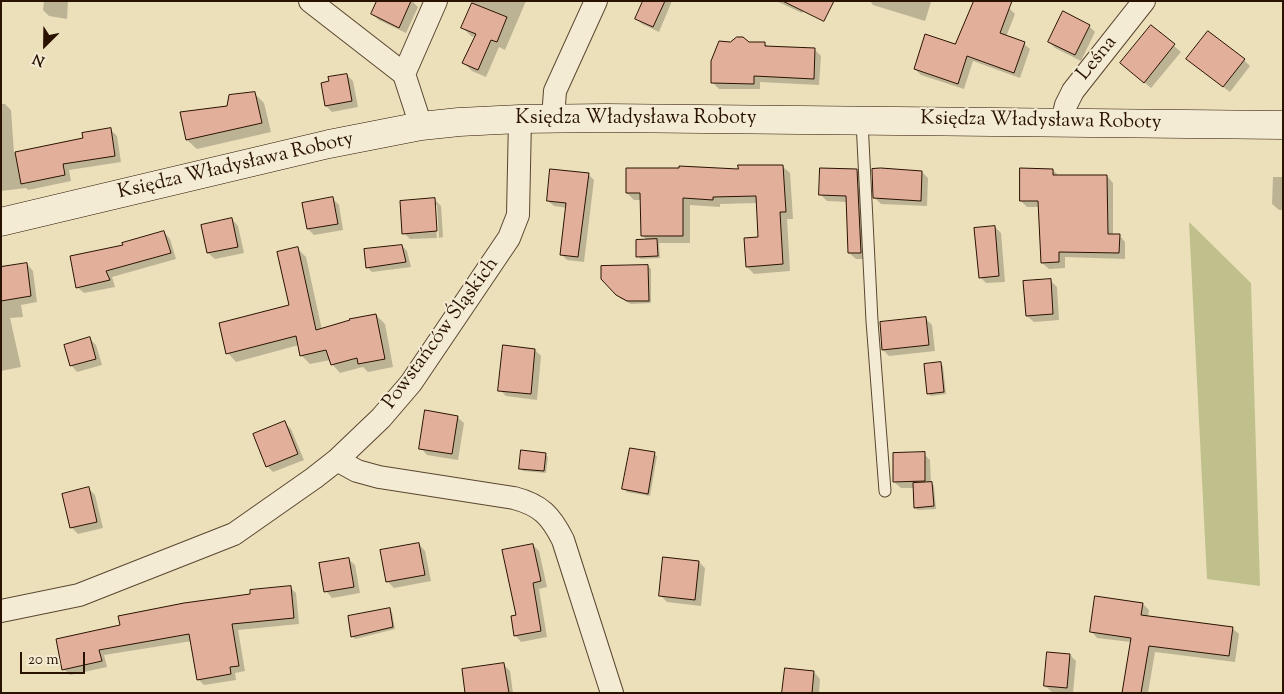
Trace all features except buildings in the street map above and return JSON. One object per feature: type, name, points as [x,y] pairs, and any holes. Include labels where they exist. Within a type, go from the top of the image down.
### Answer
[{"type":"main road","name":"Księdza Władysława Roboty","points":[[1,222],[330,144],[421,126],[459,122],[553,118],[1283,125]]},
{"type":"street","points":[[310,1],[404,74],[421,126]]},
{"type":"street","points":[[404,74],[436,1]]},
{"type":"street","points":[[553,118],[555,91],[596,1]]},
{"type":"street","name":"Leśna","points":[[1062,122],[1066,105],[1073,91],[1144,1]]},
{"type":"street","name":"Powstańców Śląskich","points":[[1,611],[79,595],[234,534],[314,478],[381,418],[411,383],[509,238],[518,216],[520,119]]},
{"type":"street","points":[[336,460],[357,471],[379,477],[514,498],[528,502],[545,513],[563,540],[612,693]]},
{"type":"lane","points":[[862,120],[872,311],[885,491]]},
{"type":"green space","points":[[1189,222],[1251,283],[1260,586],[1207,579]]}]
